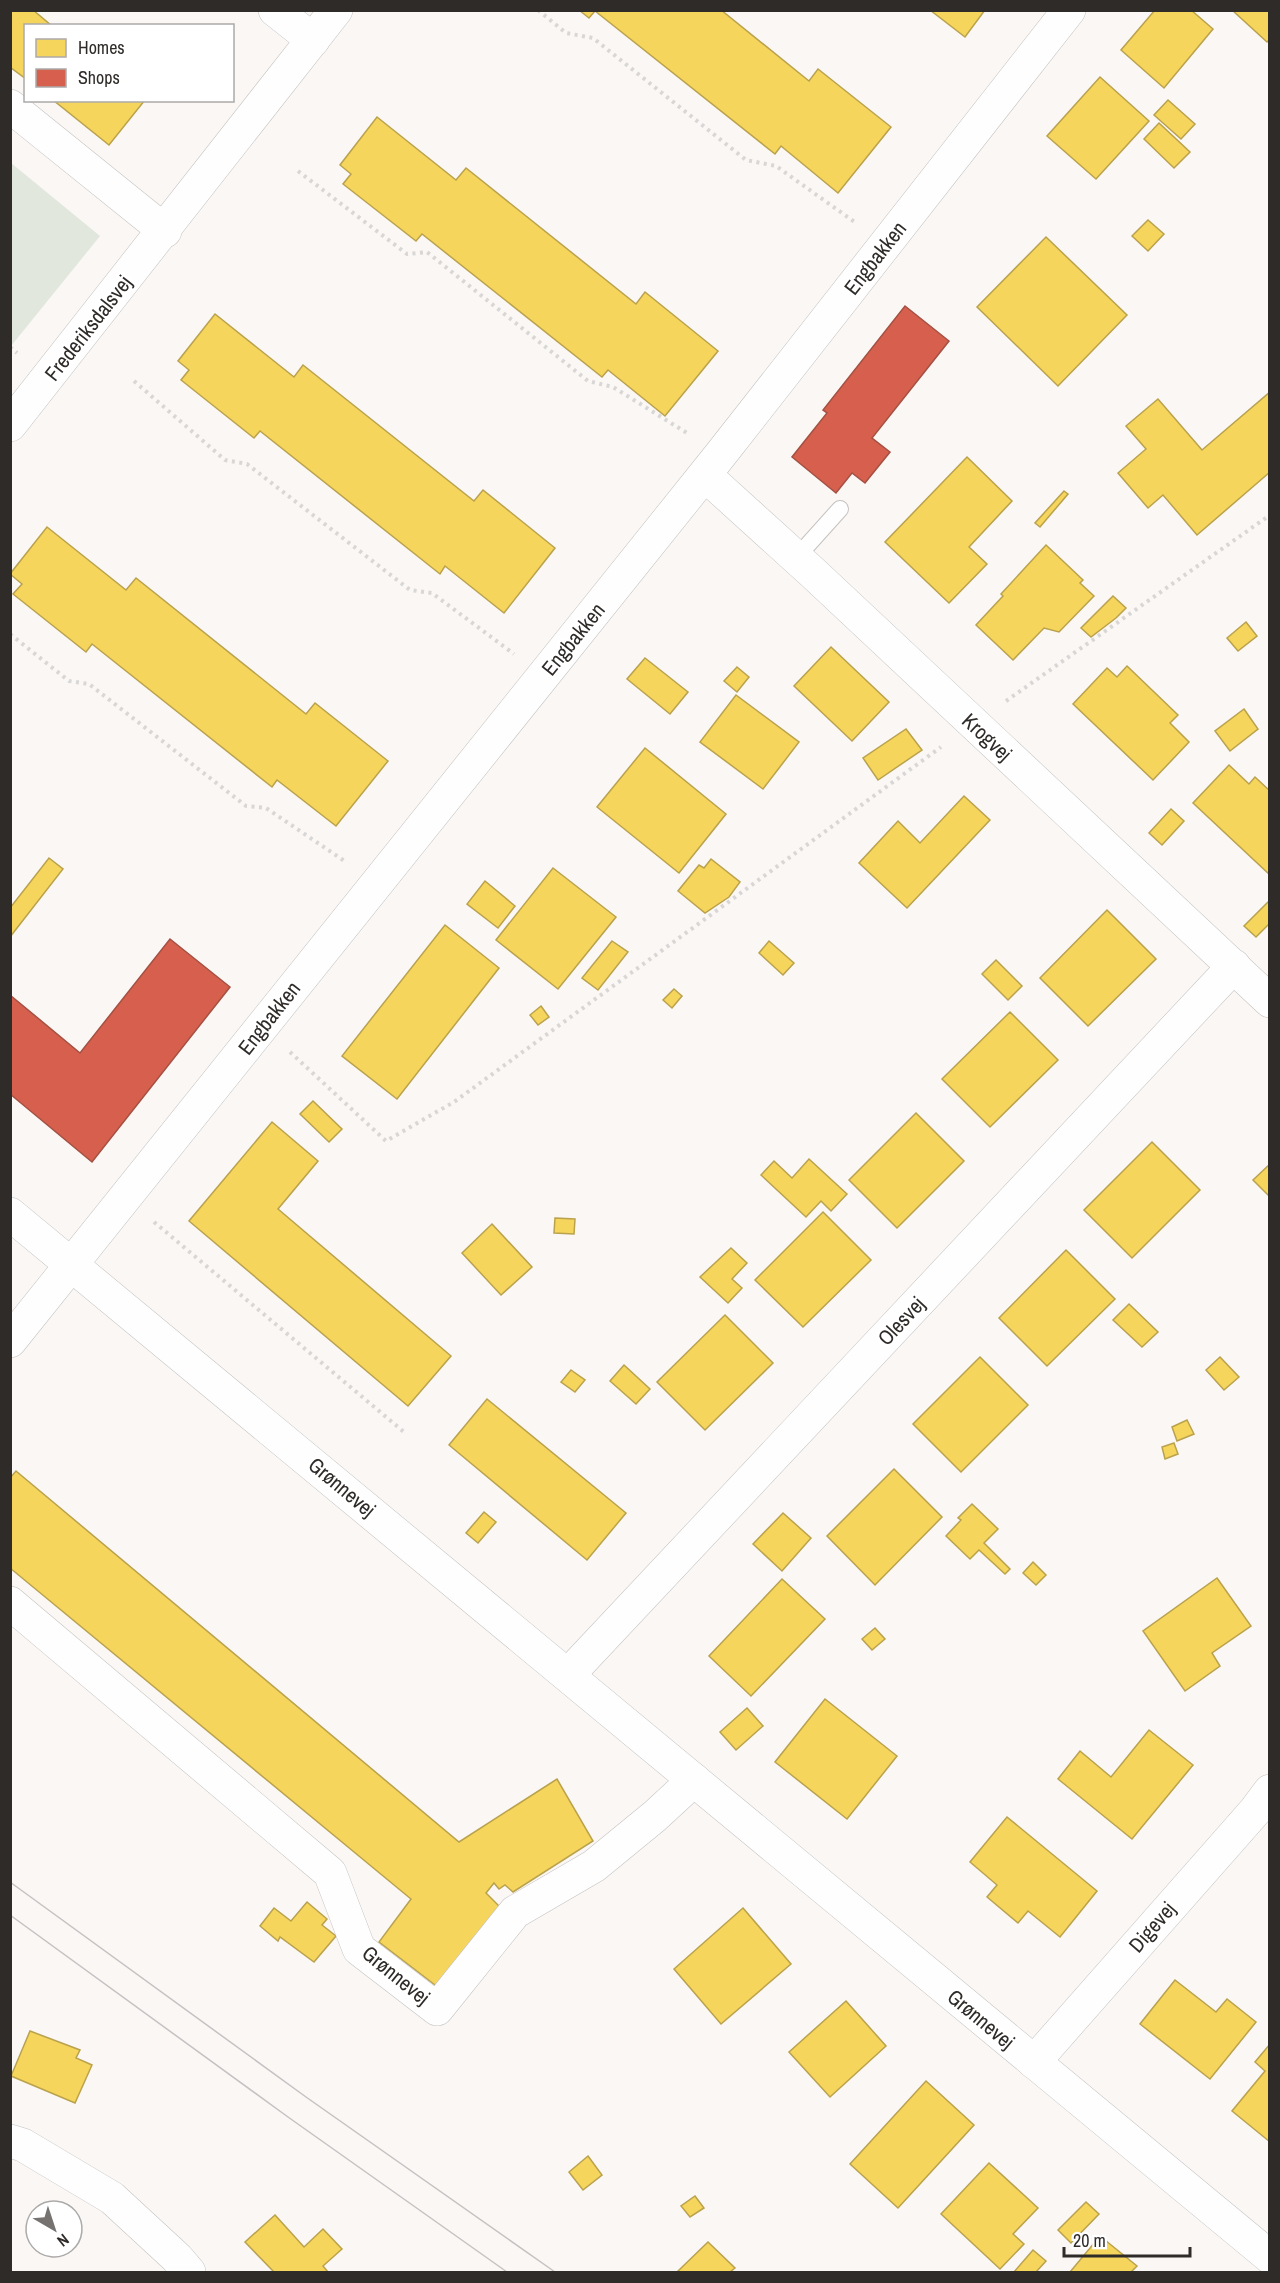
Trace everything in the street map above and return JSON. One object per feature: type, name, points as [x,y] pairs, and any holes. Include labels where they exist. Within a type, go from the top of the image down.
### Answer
[{"type":"street","points":[[275,10],[312,40]]},
{"type":"street","name":"Frederiksdalsvej","points":[[10,425],[165,231],[336,10]]},
{"type":"street","name":"Engbakken","points":[[72,1264],[713,464],[1070,10]]},
{"type":"street","points":[[10,106],[165,231]]},
{"type":"street","name":"Krogvej","points":[[713,464],[795,558],[1269,1000]]},
{"type":"street","name":"Olesvej","points":[[568,1675],[1234,966]]},
{"type":"street","name":"Grønnevej","points":[[10,1214],[1269,2257]]},
{"type":"street","points":[[10,1341],[72,1264]]},
{"type":"street","name":"Grønnevej","points":[[10,1603],[330,1873],[359,1949],[437,2009],[515,1912],[594,1866],[656,1816],[694,1780]]},
{"type":"street","name":"Digevej","points":[[1034,2062],[1247,1820],[1269,1791]]},
{"type":"street","points":[[10,2140],[23,2145],[112,2198],[189,2272]]},
{"type":"lane","points":[[795,558],[840,508]]},
{"type":"path","points":[[538,10],[566,33],[593,38],[746,160],[776,166],[886,244]]},
{"type":"path","points":[[298,171],[407,254],[428,252],[588,381],[613,387],[713,464]]},
{"type":"path","points":[[134,381],[225,460],[247,464],[410,590],[432,594],[544,676]]},
{"type":"path","points":[[263,1028],[386,1141],[454,1102],[973,724],[1269,515]]},
{"type":"path","points":[[10,634],[69,681],[89,684],[246,806],[266,808],[377,883]]},
{"type":"path","points":[[125,1198],[404,1432]]},
{"type":"shaded area","points":[[11,163],[100,236],[11,346]]},
{"type":"building: Homes","points":[[10,10],[33,10],[50,24],[24,24],[24,78],[10,67]]},
{"type":"building: Homes","points":[[579,10],[721,10],[809,81],[818,69],[891,127],[838,193],[781,146],[775,154],[595,11],[589,18]]},
{"type":"building: Homes","points":[[930,10],[985,10],[965,37]]},
{"type":"building: Homes","points":[[1155,10],[1191,10],[1213,29],[1164,88],[1121,50]]},
{"type":"building: Homes","points":[[1232,10],[1270,10],[1270,39],[1267,42]]},
{"type":"building: Homes","points":[[1100,77],[1149,121],[1096,179],[1047,136]]},
{"type":"building: Homes","points":[[1168,100],[1195,124],[1181,139],[1154,115]]},
{"type":"building: Homes","points":[[55,102],[143,102],[109,145]]},
{"type":"building: Homes","points":[[377,117],[456,180],[466,168],[636,304],[645,292],[718,351],[665,416],[608,370],[602,377],[422,234],[416,241],[343,184],[351,174],[340,165]]},
{"type":"building: Homes","points":[[1159,123],[1190,152],[1174,168],[1144,139]]},
{"type":"building: Homes","points":[[1148,220],[1164,234],[1148,251],[1132,236]]},
{"type":"building: Homes","points":[[1046,237],[1127,315],[1058,386],[977,307]]},
{"type":"building: Homes","points":[[215,314],[294,377],[303,365],[474,501],[483,490],[555,548],[504,613],[445,566],[440,574],[260,431],[254,438],[181,380],[189,370],[178,361]]},
{"type":"building: Homes","points":[[1270,392],[1270,472],[1197,535],[1163,495],[1148,508],[1118,473],[1146,449],[1126,426],[1158,399],[1202,450]]},
{"type":"building: Homes","points":[[967,457],[1012,501],[969,547],[987,564],[949,603],[885,542]]},
{"type":"building: Homes","points":[[1064,491],[1068,494],[1040,527],[1035,523]]},
{"type":"building: Homes","points":[[47,527],[126,590],[136,578],[306,714],[315,703],[388,761],[336,826],[277,780],[272,787],[92,644],[86,652],[13,594],[22,584],[10,574]]},
{"type":"building: Homes","points":[[1046,545],[1083,580],[1080,583],[1094,596],[1059,632],[1044,628],[1013,660],[976,625]]},
{"type":"building: Homes","points":[[1113,596],[1126,608],[1091,637],[1081,628]]},
{"type":"building: Homes","points":[[1246,622],[1257,636],[1238,651],[1227,638]]},
{"type":"building: Homes","points":[[831,647],[889,702],[852,741],[794,686]]},
{"type":"building: Homes","points":[[645,658],[688,692],[670,714],[627,679]]},
{"type":"building: Homes","points":[[1127,666],[1178,715],[1170,723],[1189,742],[1153,780],[1073,704],[1107,668],[1117,677]]},
{"type":"building: Homes","points":[[737,667],[749,677],[737,692],[724,681]]},
{"type":"building: Homes","points":[[736,695],[799,742],[763,789],[700,742]]},
{"type":"building: Homes","points":[[1244,709],[1258,729],[1230,751],[1215,731]]},
{"type":"building: Homes","points":[[906,729],[922,750],[878,780],[863,758]]},
{"type":"building: Homes","points":[[645,748],[726,814],[679,873],[597,807]]},
{"type":"building: Homes","points":[[1229,765],[1249,784],[1255,777],[1270,791],[1270,875],[1193,803]]},
{"type":"building: Homes","points":[[964,796],[990,820],[907,908],[859,863],[898,821],[920,843]]},
{"type":"building: Homes","points":[[1171,809],[1184,821],[1162,845],[1149,833]]},
{"type":"building: Homes","points":[[49,858],[63,869],[10,937],[10,908]]},
{"type":"building: Homes","points":[[711,859],[740,882],[729,897],[705,913],[678,891],[699,865],[704,868]]},
{"type":"building: Homes","points":[[553,868],[616,917],[558,989],[496,940]]},
{"type":"building: Homes","points":[[485,881],[515,906],[498,928],[467,904]]},
{"type":"building: Homes","points":[[1270,900],[1270,923],[1256,937],[1244,926]]},
{"type":"building: Homes","points":[[1107,910],[1156,959],[1088,1026],[1040,978]]},
{"type":"building: Homes","points":[[445,925],[499,968],[397,1099],[342,1056]]},
{"type":"building: Homes","points":[[612,941],[628,952],[598,990],[582,978]]},
{"type":"building: Homes","points":[[769,941],[794,963],[783,975],[759,953]]},
{"type":"building: Homes","points":[[996,960],[1022,986],[1008,1000],[982,974]]},
{"type":"building: Homes","points":[[674,989],[682,996],[672,1008],[663,1000]]},
{"type":"building: Homes","points":[[541,1006],[549,1017],[538,1025],[530,1015]]},
{"type":"building: Homes","points":[[1010,1012],[1058,1060],[990,1127],[942,1079]]},
{"type":"building: Homes","points":[[313,1101],[342,1129],[329,1142],[300,1114]]},
{"type":"building: Homes","points":[[916,1113],[964,1161],[897,1228],[849,1180]]},
{"type":"building: Homes","points":[[272,1122],[318,1161],[278,1209],[451,1356],[408,1406],[189,1221]]},
{"type":"building: Homes","points":[[1152,1142],[1200,1190],[1132,1258],[1084,1210]]},
{"type":"building: Homes","points":[[809,1159],[847,1194],[831,1211],[821,1201],[806,1217],[761,1175],[774,1161],[792,1178]]},
{"type":"building: Homes","points":[[1270,1164],[1270,1197],[1253,1180]]},
{"type":"building: Homes","points":[[823,1212],[871,1260],[803,1327],[755,1280]]},
{"type":"building: Homes","points":[[555,1218],[575,1219],[574,1234],[554,1233]]},
{"type":"building: Homes","points":[[492,1224],[532,1267],[501,1295],[462,1253]]},
{"type":"building: Homes","points":[[731,1248],[747,1263],[732,1279],[742,1288],[728,1303],[700,1277]]},
{"type":"building: Homes","points":[[1066,1250],[1115,1299],[1047,1366],[999,1318]]},
{"type":"building: Homes","points":[[1129,1304],[1158,1332],[1142,1347],[1113,1320]]},
{"type":"building: Homes","points":[[725,1315],[773,1363],[705,1430],[657,1382]]},
{"type":"building: Homes","points":[[980,1357],[1028,1405],[961,1472],[913,1424]]},
{"type":"building: Homes","points":[[1220,1357],[1239,1377],[1224,1390],[1206,1370]]},
{"type":"building: Homes","points":[[624,1365],[650,1389],[636,1404],[610,1381]]},
{"type":"building: Homes","points":[[571,1370],[585,1380],[575,1392],[561,1382]]},
{"type":"building: Homes","points":[[487,1399],[626,1513],[587,1560],[449,1445]]},
{"type":"building: Homes","points":[[1187,1420],[1194,1434],[1177,1441],[1172,1427]]},
{"type":"building: Homes","points":[[1174,1443],[1178,1454],[1165,1459],[1162,1447]]},
{"type":"building: Homes","points":[[894,1469],[942,1517],[875,1585],[827,1536]]},
{"type":"building: Homes","points":[[16,1471],[459,1842],[557,1779],[593,1841],[513,1892],[505,1885],[499,1889],[494,1883],[486,1893],[500,1907],[439,1988],[379,1942],[411,1899],[10,1568],[10,1478]]},
{"type":"building: Homes","points":[[972,1504],[998,1529],[984,1543],[1010,1569],[1005,1574],[979,1550],[970,1559],[946,1536],[961,1520],[958,1518]]},
{"type":"building: Homes","points":[[484,1512],[496,1522],[478,1543],[466,1533]]},
{"type":"building: Homes","points":[[783,1513],[811,1538],[782,1571],[753,1544]]},
{"type":"building: Homes","points":[[1033,1562],[1046,1575],[1036,1585],[1023,1573]]},
{"type":"building: Homes","points":[[1217,1578],[1251,1626],[1212,1653],[1220,1666],[1185,1691],[1143,1631]]},
{"type":"building: Homes","points":[[782,1579],[825,1619],[751,1696],[709,1656]]},
{"type":"building: Homes","points":[[875,1628],[885,1639],[872,1650],[862,1639]]},
{"type":"building: Homes","points":[[825,1699],[897,1756],[847,1819],[775,1762]]},
{"type":"building: Homes","points":[[747,1708],[763,1726],[736,1750],[720,1732]]},
{"type":"building: Homes","points":[[1149,1730],[1193,1765],[1132,1839],[1058,1779],[1080,1751],[1111,1777]]},
{"type":"building: Homes","points":[[1007,1817],[1097,1891],[1060,1937],[1028,1911],[1018,1923],[987,1897],[997,1885],[970,1862]]},
{"type":"building: Homes","points":[[307,1902],[327,1919],[322,1925],[336,1936],[314,1962],[280,1937],[278,1941],[260,1926],[274,1908],[291,1921]]},
{"type":"building: Homes","points":[[743,1908],[791,1964],[721,2024],[674,1969]]},
{"type":"building: Homes","points":[[1175,1980],[1216,2012],[1227,1999],[1256,2022],[1210,2079],[1140,2024]]},
{"type":"building: Homes","points":[[846,2001],[886,2046],[830,2097],[789,2052]]},
{"type":"building: Homes","points":[[30,2031],[80,2050],[76,2058],[92,2065],[75,2103],[11,2076]]},
{"type":"building: Homes","points":[[1270,2044],[1270,2142],[1232,2111],[1265,2071],[1255,2062]]},
{"type":"building: Homes","points":[[926,2081],[974,2125],[898,2208],[850,2164]]},
{"type":"building: Homes","points":[[588,2156],[602,2175],[583,2190],[569,2172]]},
{"type":"building: Homes","points":[[989,2163],[1038,2208],[1013,2234],[1024,2244],[1000,2269],[941,2214]]},
{"type":"building: Homes","points":[[695,2196],[704,2208],[690,2217],[681,2206]]},
{"type":"building: Homes","points":[[1086,2202],[1099,2214],[1071,2243],[1058,2230]]},
{"type":"building: Homes","points":[[275,2215],[304,2247],[323,2229],[342,2249],[323,2266],[328,2272],[274,2272],[245,2242]]},
{"type":"building: Homes","points":[[1100,2236],[1137,2266],[1131,2272],[1070,2272]]},
{"type":"building: Homes","points":[[708,2242],[735,2268],[730,2272],[677,2272]]},
{"type":"building: Homes","points":[[1033,2250],[1046,2261],[1036,2272],[1014,2272]]},
{"type":"building: Shops","points":[[905,306],[949,341],[872,438],[890,452],[865,483],[852,473],[836,493],[792,457],[827,413],[823,410]]},
{"type":"building: Shops","points":[[170,939],[230,987],[92,1162],[10,1094],[10,995],[80,1053]]},
{"type":"tram line","points":[[10,1882],[306,2097],[555,2272]]},
{"type":"tram line","points":[[10,1915],[288,2117],[507,2272]]}]
